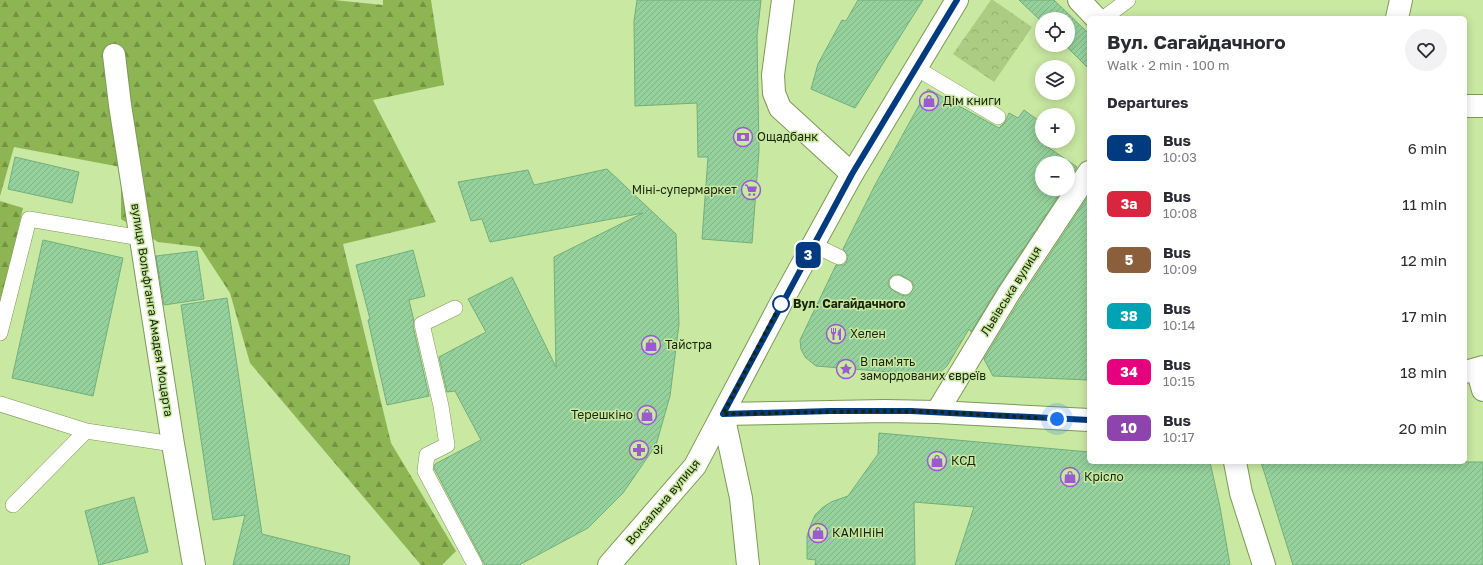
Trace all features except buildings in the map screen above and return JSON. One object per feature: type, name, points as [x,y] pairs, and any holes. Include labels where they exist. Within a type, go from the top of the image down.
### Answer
[{"type":"street","points":[[783,0],[773,75],[774,93],[780,108],[852,174]]},
{"type":"street","name":"Вокзальна вулиця","points":[[609,565],[695,466],[852,174],[957,0]]},
{"type":"street","points":[[1079,0],[1094,16]]},
{"type":"street","points":[[1397,16],[1401,0]]},
{"type":"street","name":"вулиця Вольфганга Амадея Моцарта","points":[[114,55],[120,105],[173,444],[194,565]]},
{"type":"street","points":[[1467,106],[1483,106]]},
{"type":"street","name":"Львівська вулиця","points":[[937,412],[1009,293],[1087,175]]},
{"type":"street","points":[[1475,369],[1483,390]]},
{"type":"street","points":[[748,565],[741,498],[723,414],[846,411],[937,412],[1087,420]]},
{"type":"street","points":[[1235,464],[1241,493],[1264,565]]},
{"type":"lane","points":[[1107,16],[1128,0]]},
{"type":"lane","points":[[916,68],[998,116]]},
{"type":"lane","points":[[0,333],[29,219],[141,238]]},
{"type":"lane","points":[[814,245],[839,257]]},
{"type":"lane","points":[[455,308],[422,324],[441,406],[447,445],[427,455],[424,471],[475,565]]},
{"type":"lane","points":[[0,404],[86,431],[173,444]]},
{"type":"lane","points":[[13,505],[86,431]]},
{"type":"green space","points":[[0,0],[334,0],[383,5],[383,0],[431,0],[444,85],[373,100],[436,222],[343,244],[391,443],[456,551],[442,565],[421,565],[250,363],[230,293],[200,247],[158,242],[121,219],[121,167],[14,147],[0,196]]},
{"type":"green space","points":[[991,0],[1032,27],[994,82],[953,54]]},
{"type":"green space","points":[[0,201],[23,208],[0,310]]},
{"type":"bus line","name":"3","points":[[957,0],[852,174],[781,303],[723,414],[830,411],[911,411],[1087,420]]},
{"type":"place","name":"Дім книги","points":[[929,101]]},
{"type":"place","name":"Ощадбанк","points":[[743,137]]},
{"type":"place","name":"Міні-супермаркет","points":[[751,190]]},
{"type":"place","name":"Вул. Сагайдачного","points":[[781,304]]},
{"type":"place","name":"Хелен","points":[[836,334]]},
{"type":"place","name":"Тайстра","points":[[651,345]]},
{"type":"place","name":"В пам'ять замордованих євреїв","points":[[846,369]]},
{"type":"place","name":"Терешкіно","points":[[647,415]]},
{"type":"place","name":"3і","points":[[639,450]]},
{"type":"place","name":"КСД","points":[[937,461]]},
{"type":"place","name":"Крісло","points":[[1070,477]]},
{"type":"place","name":"КАМІНіН","points":[[818,533]]},
{"type":"route","points":[[781,304],[723,414],[886,411],[937,412],[1057,419]]}]
